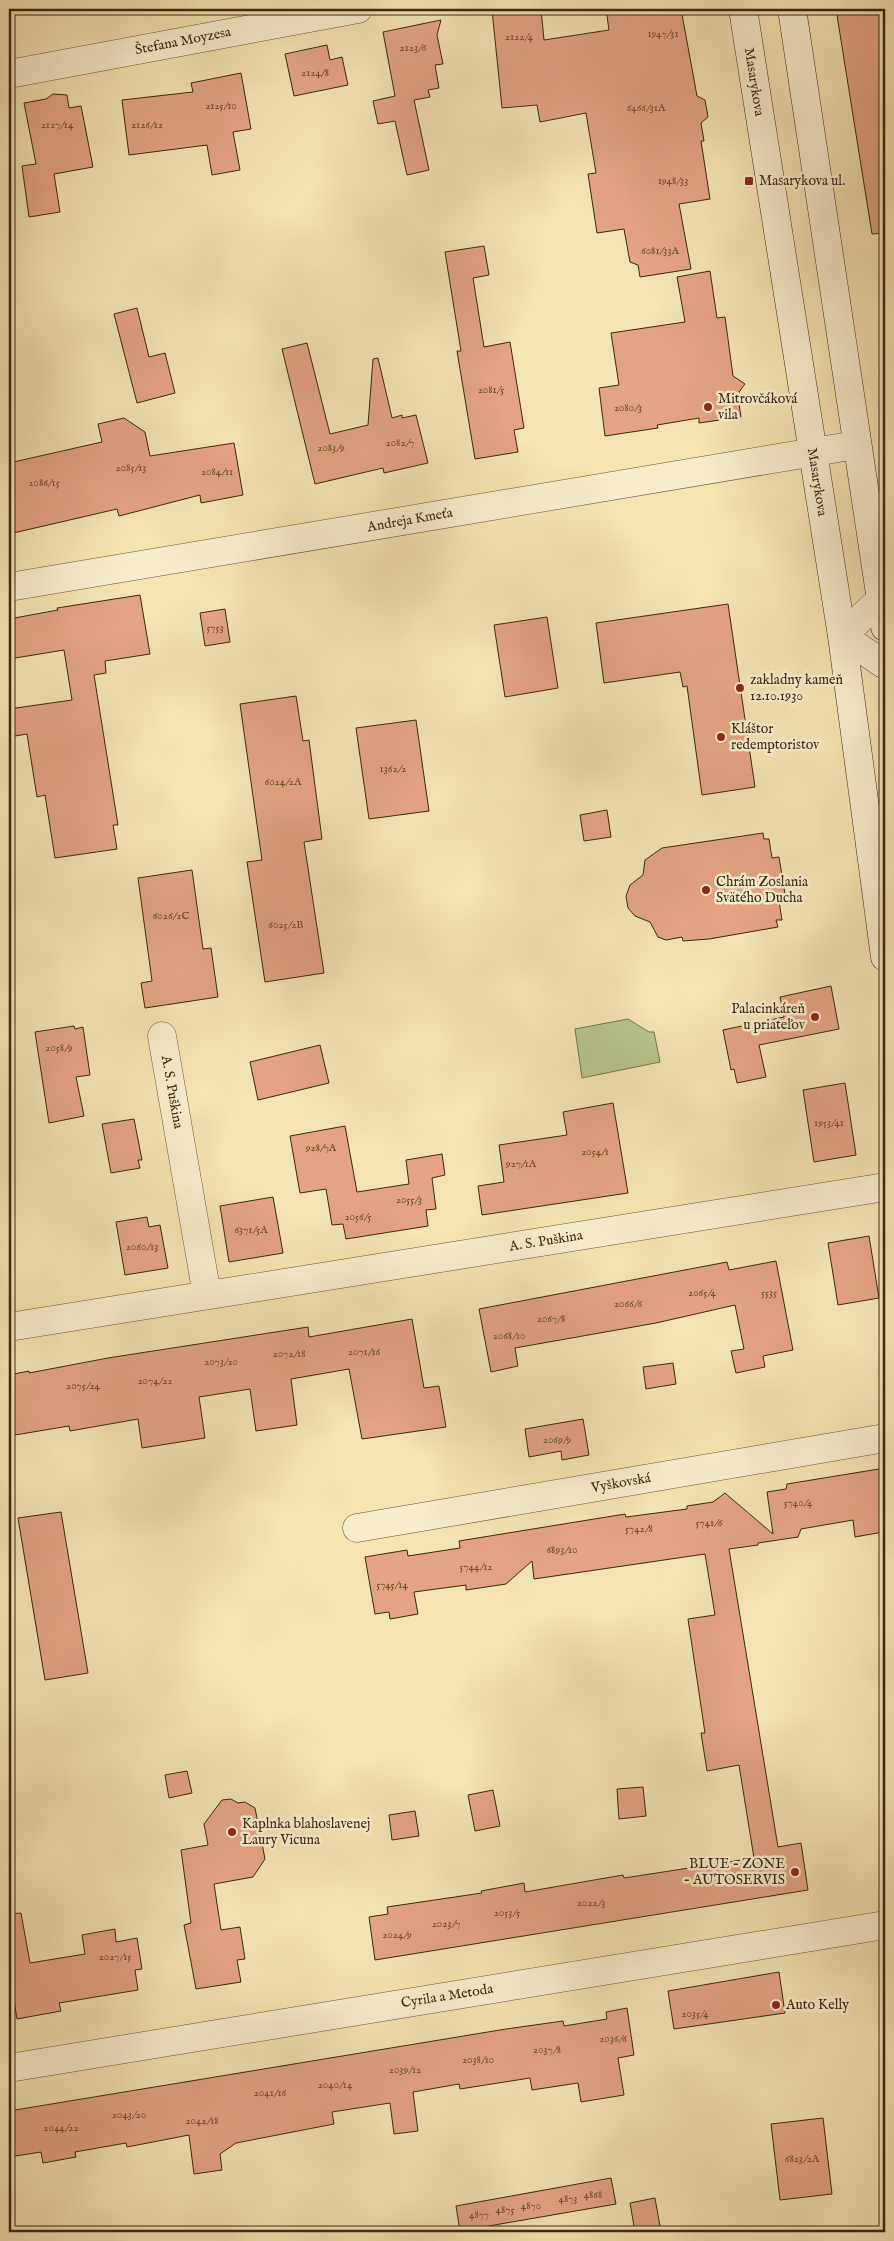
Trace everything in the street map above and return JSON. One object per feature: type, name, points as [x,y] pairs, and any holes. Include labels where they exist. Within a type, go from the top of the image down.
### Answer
[{"type":"street","name":"Štefana Moyzesa","points":[[9,74],[358,9]]},
{"type":"street","name":"Masarykova","points":[[743,9],[842,636],[885,957]]},
{"type":"street","points":[[792,9],[856,445],[883,598],[885,627]]},
{"type":"street","name":"Andreja Kmeťa","points":[[9,587],[812,454],[856,445]]},
{"type":"street","points":[[883,598],[842,636],[885,665]]},
{"type":"street","name":"A. S. Puškina","points":[[162,1036],[207,1295]]},
{"type":"street","name":"A. S. Puškina","points":[[9,1327],[885,1187]]},
{"type":"street","name":"Vyškovská","points":[[357,1528],[885,1438]]},
{"type":"street","name":"Cyrila a Metoda","points":[[9,2068],[885,1925]]},
{"type":"green space","points":[[628,1019],[649,1032],[654,1032],[660,1062],[582,1078],[575,1029]]},
{"type":"building","points":[[541,9],[544,40],[609,30],[606,9],[681,9],[697,96],[705,100],[708,117],[701,123],[704,141],[701,141],[710,199],[679,204],[691,269],[640,277],[638,265],[630,262],[624,229],[597,233],[588,174],[596,173],[586,113],[540,122],[537,105],[502,108],[492,10]]},
{"type":"building","points":[[836,9],[885,9],[885,233],[872,234]]},
{"type":"building","points":[[441,20],[437,35],[443,64],[435,65],[439,88],[428,90],[430,97],[414,100],[429,170],[407,175],[395,121],[378,124],[373,101],[395,96],[383,32]]},
{"type":"building","points":[[327,45],[330,60],[342,57],[348,85],[294,96],[285,54]]},
{"type":"building","points":[[241,73],[251,129],[233,132],[240,170],[212,175],[207,145],[129,155],[122,100],[193,92],[191,83]]},
{"type":"building","points":[[53,94],[67,95],[69,108],[81,106],[93,167],[54,174],[60,212],[29,217],[22,166],[36,164],[24,103],[46,99]]},
{"type":"building","points":[[484,246],[489,275],[473,278],[484,347],[510,342],[524,428],[514,430],[518,452],[475,459],[457,351],[461,351],[445,252]]},
{"type":"building","points":[[710,271],[717,318],[725,317],[733,376],[745,384],[738,397],[741,417],[699,423],[699,418],[657,425],[658,428],[605,436],[599,388],[619,385],[611,333],[685,322],[677,277]]},
{"type":"building","points":[[137,308],[149,357],[165,353],[175,393],[137,403],[114,314]]},
{"type":"building","points":[[307,343],[330,434],[368,425],[373,359],[378,358],[392,418],[402,415],[402,418],[416,415],[428,463],[384,473],[383,468],[315,484],[282,349]]},
{"type":"building","points":[[124,418],[145,432],[150,456],[234,443],[243,495],[201,503],[200,495],[119,516],[117,509],[9,534],[9,463],[102,442],[98,424]]},
{"type":"building","points":[[140,595],[150,654],[105,661],[106,673],[94,675],[118,825],[113,825],[117,849],[55,858],[45,795],[37,797],[27,734],[9,737],[9,709],[72,700],[64,650],[9,659],[9,619],[58,610],[57,608]]},
{"type":"building","name":"Kláštor redemptoristov","points":[[728,604],[755,787],[702,795],[687,686],[683,687],[680,672],[604,683],[596,623]]},
{"type":"building","points":[[225,609],[230,642],[205,646],[200,613]]},
{"type":"building","points":[[547,617],[558,688],[505,697],[494,625]]},
{"type":"building","points":[[296,696],[303,741],[309,740],[322,839],[304,842],[324,973],[265,982],[247,862],[262,860],[240,704]]},
{"type":"building","points":[[416,720],[429,811],[369,819],[356,728]]},
{"type":"building","points":[[607,810],[611,837],[584,841],[580,815]]},
{"type":"building","name":"Chrám Zoslania Svätého Ducha","points":[[763,833],[764,839],[769,839],[772,858],[779,857],[786,900],[779,901],[782,920],[776,920],[778,927],[709,939],[683,941],[682,937],[666,940],[658,937],[650,922],[635,916],[628,908],[626,896],[630,885],[643,875],[645,860],[662,848]]},
{"type":"building","points":[[192,870],[203,949],[211,948],[218,997],[145,1008],[141,983],[152,981],[138,878]]},
{"type":"building","points":[[831,986],[839,1029],[759,1045],[766,1077],[737,1083],[734,1069],[731,1070],[723,1030],[784,1017],[780,997]]},
{"type":"building","points":[[74,1026],[75,1029],[83,1027],[90,1075],[76,1077],[84,1116],[49,1123],[35,1032]]},
{"type":"building","points":[[320,1045],[329,1083],[258,1100],[250,1062]]},
{"type":"building","points":[[845,1083],[856,1155],[814,1162],[803,1090]]},
{"type":"building","points":[[613,1103],[628,1193],[482,1215],[478,1186],[504,1182],[499,1145],[567,1135],[563,1112]]},
{"type":"building","points":[[134,1119],[142,1160],[138,1160],[140,1168],[111,1173],[102,1124]]},
{"type":"building","points":[[345,1126],[357,1192],[409,1184],[406,1160],[442,1154],[445,1175],[432,1178],[436,1209],[426,1210],[428,1226],[346,1239],[343,1224],[332,1225],[326,1189],[300,1193],[290,1136]]},
{"type":"building","points":[[273,1197],[283,1253],[229,1262],[220,1206]]},
{"type":"building","points":[[147,1217],[149,1227],[160,1225],[168,1268],[125,1275],[116,1222]]},
{"type":"building","points":[[869,1236],[879,1298],[838,1305],[828,1243]]},
{"type":"building","points":[[776,1261],[793,1350],[763,1356],[765,1367],[736,1373],[731,1351],[744,1349],[735,1305],[656,1323],[515,1348],[518,1366],[491,1372],[479,1309],[727,1262],[729,1270]]},
{"type":"building","points":[[412,1319],[424,1388],[439,1386],[446,1427],[362,1439],[349,1369],[291,1379],[297,1425],[256,1431],[250,1389],[199,1397],[205,1438],[142,1448],[138,1419],[70,1431],[69,1426],[9,1436],[9,1375],[308,1327],[309,1337]]},
{"type":"building","points":[[673,1363],[676,1384],[646,1389],[643,1367]]},
{"type":"building","points":[[583,1419],[589,1455],[562,1460],[561,1451],[529,1457],[525,1429]]},
{"type":"building","points":[[885,1468],[885,1526],[883,1527],[883,1532],[855,1537],[853,1520],[801,1529],[798,1537],[729,1549],[778,1847],[801,1843],[808,1890],[375,1960],[369,1917],[388,1914],[387,1907],[482,1893],[481,1891],[524,1883],[525,1892],[623,1875],[624,1878],[754,1858],[739,1765],[707,1771],[701,1733],[705,1733],[688,1619],[715,1615],[705,1554],[534,1579],[532,1561],[506,1584],[466,1590],[466,1585],[414,1592],[418,1614],[390,1619],[389,1612],[375,1614],[365,1557],[407,1550],[408,1556],[460,1548],[459,1541],[625,1514],[626,1517],[687,1509],[687,1506],[713,1502],[725,1493],[773,1534],[767,1492],[786,1489],[787,1484]]},
{"type":"building","points":[[61,1512],[88,1673],[45,1680],[18,1518]]},
{"type":"building","points":[[187,1771],[192,1793],[169,1798],[165,1775]]},
{"type":"building","points":[[643,1787],[646,1816],[619,1819],[617,1789]]},
{"type":"building","points":[[493,1790],[500,1826],[475,1831],[468,1795]]},
{"type":"building","points":[[231,1799],[238,1803],[245,1802],[255,1808],[265,1859],[253,1877],[214,1884],[221,1930],[240,1927],[245,1959],[237,1960],[241,1982],[196,1989],[184,1925],[191,1923],[181,1850],[208,1845],[204,1824],[222,1800]]},
{"type":"building","points":[[415,1811],[419,1836],[392,1840],[389,1815]]},
{"type":"building","points":[[21,1913],[30,1963],[85,1954],[82,1935],[115,1929],[116,1942],[137,1938],[142,1969],[135,1970],[138,1990],[59,2003],[61,2011],[17,2019],[9,1971],[9,1914]]},
{"type":"building","points":[[779,1972],[785,2013],[674,2029],[668,1991]]},
{"type":"building","points":[[627,2008],[634,2055],[618,2058],[624,2095],[581,2102],[578,2083],[532,2090],[530,2078],[460,2089],[459,2084],[413,2092],[418,2131],[394,2134],[390,2103],[332,2112],[334,2124],[236,2143],[220,2154],[222,2170],[194,2174],[189,2135],[127,2147],[126,2143],[75,2152],[76,2157],[43,2163],[41,2152],[9,2157],[9,2111],[506,2029],[563,2021],[564,2026],[607,2019],[606,2012]]},
{"type":"building","points":[[823,2118],[832,2194],[780,2200],[771,2124]]},
{"type":"building","points":[[611,2178],[616,2204],[460,2231],[456,2206]]},
{"type":"building","points":[[655,2198],[661,2232],[635,2232],[630,2203]]},
{"type":"place","name":"Masarykova ul.","points":[[749,181]]},
{"type":"place","name":"Mitrovčáková vila","points":[[708,407]]},
{"type":"place","name":"zakladny kameň 12.10.1930","points":[[740,688]]},
{"type":"place","name":"Kláštor redemptoristov","points":[[721,737]]},
{"type":"place","name":"Chrám Zoslania Svätého Ducha","points":[[706,890]]},
{"type":"place","name":"Palacinkáreň u priateľov","points":[[815,1017]]},
{"type":"place","name":"Kaplnka blahoslavenej Laury Vicuna","points":[[232,1832]]},
{"type":"place","name":"BLUE - ZONE - AUTOSERVIS","points":[[795,1872]]},
{"type":"place","name":"Auto Kelly","points":[[776,2005]]}]
